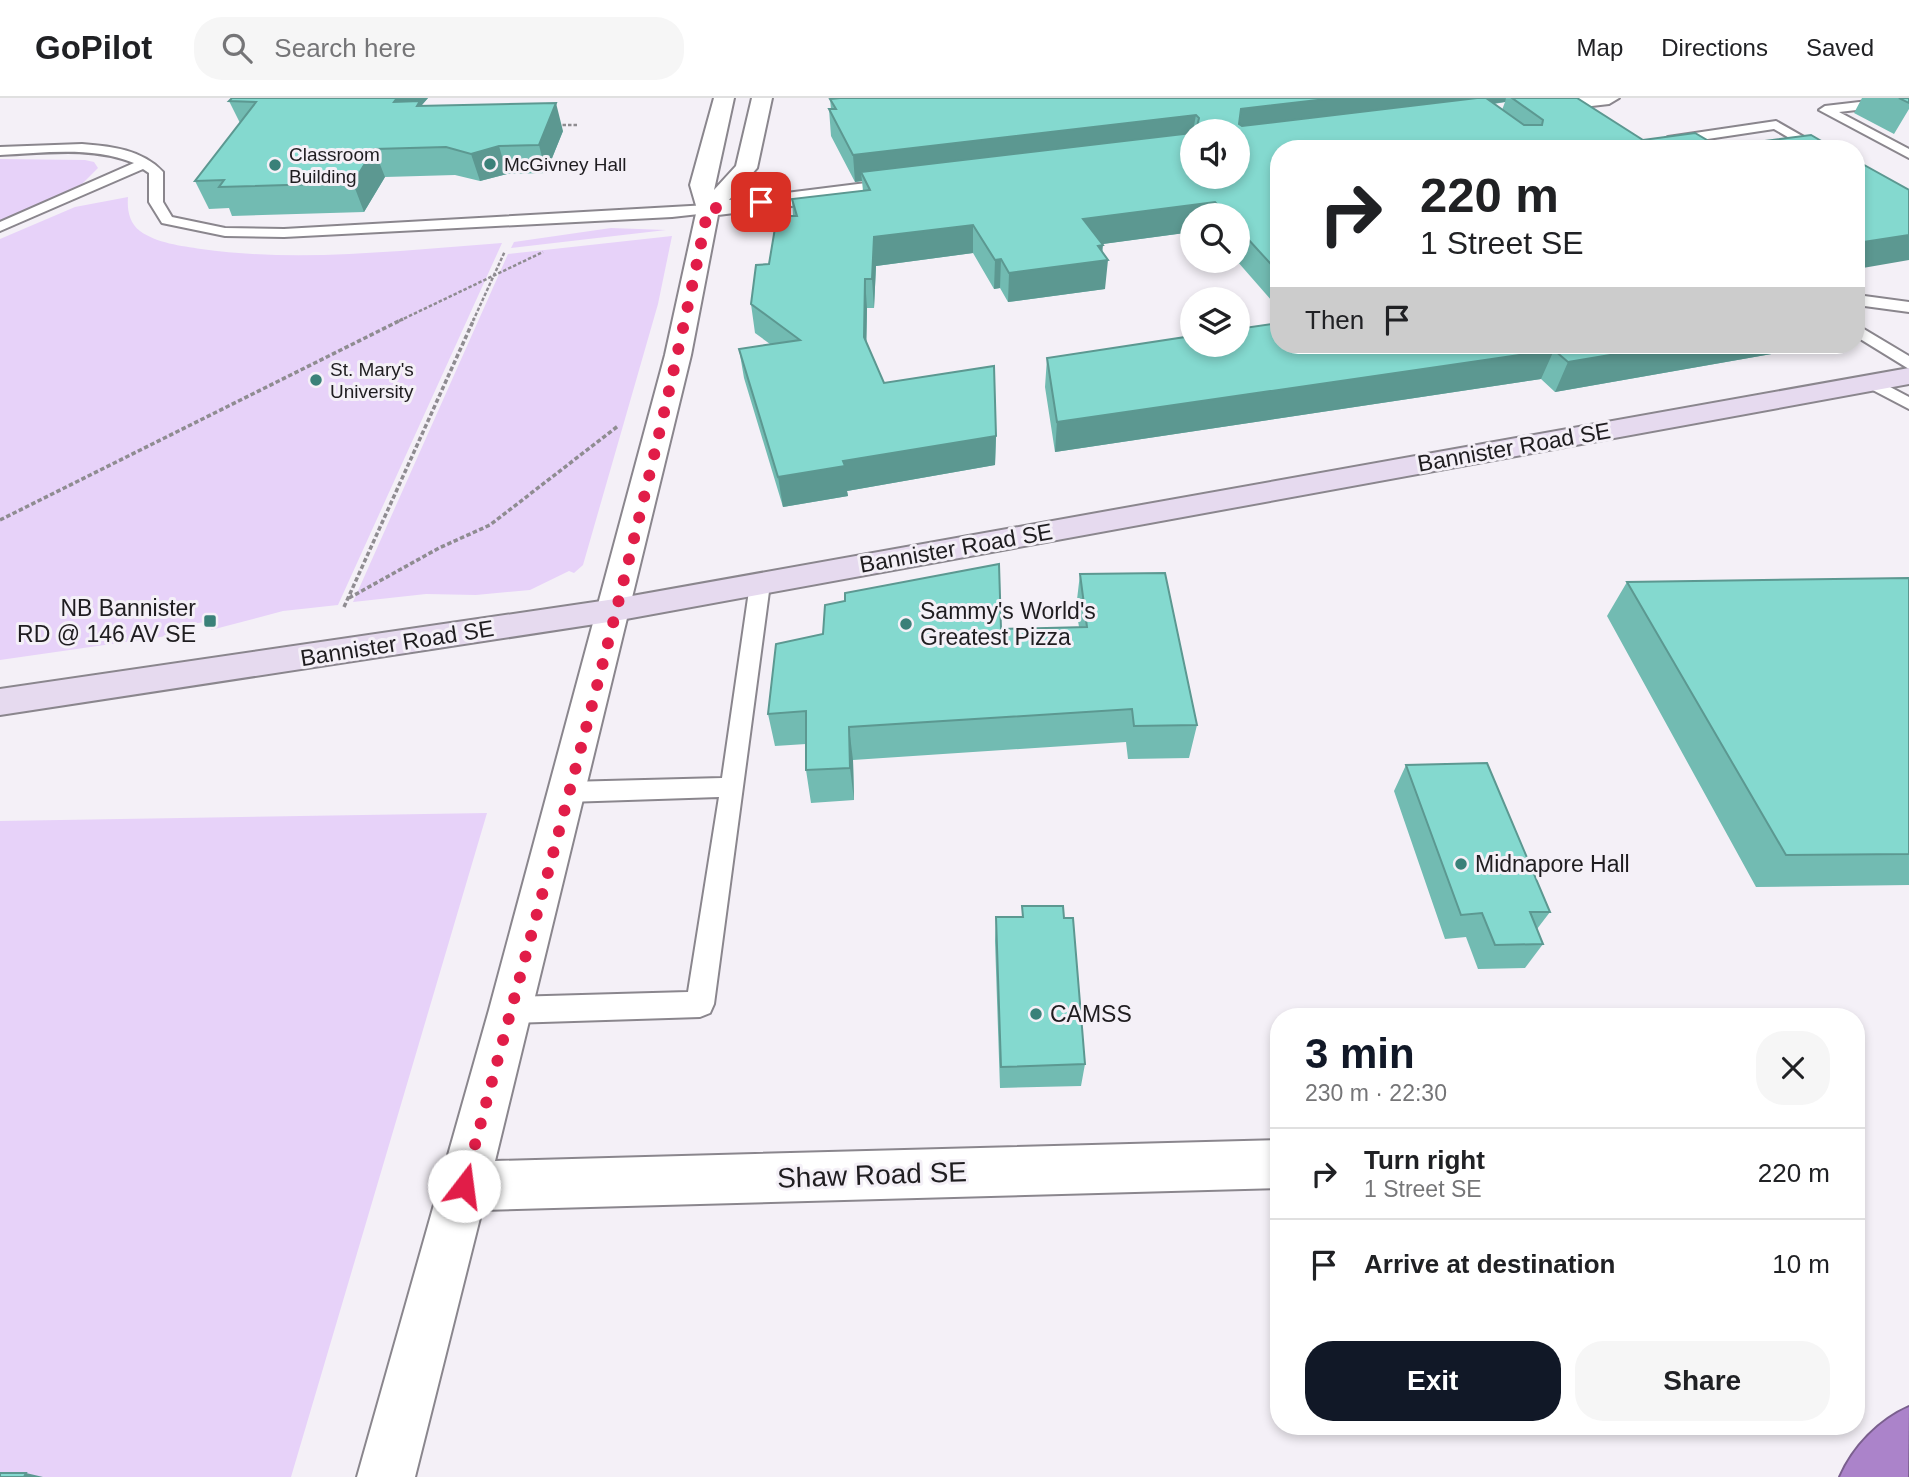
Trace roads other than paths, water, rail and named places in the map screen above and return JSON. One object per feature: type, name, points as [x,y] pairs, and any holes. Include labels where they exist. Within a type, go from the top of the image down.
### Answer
[{"type":"highway","points":[[1869,1477],[1909,1434]]},
{"type":"street","points":[[386,1477],[511,1010],[678,355],[708,209],[701,184],[724,98]]},
{"type":"street","points":[[708,209],[746,168],[762,98]]},
{"type":"street","points":[[1517,109],[1609,98]]},
{"type":"street","points":[[708,209],[942,180]]},
{"type":"street","name":"Bannister Road SE","points":[[0,702],[615,610],[1909,376]]},
{"type":"street","name":"Shaw Road SE","points":[[464,1186],[1270,1164]]},
{"type":"lane","points":[[1909,100],[1825,110],[1909,154]]},
{"type":"lane","points":[[1674,140],[1776,125],[1802,140]]},
{"type":"lane","points":[[0,151],[116,151],[146,163],[156,172],[156,202],[167,220],[204,229],[284,233],[518,222],[708,209]]},
{"type":"lane","points":[[0,227],[146,163]]},
{"type":"lane","points":[[1865,301],[1909,307]]},
{"type":"lane","points":[[1865,335],[1909,365]]},
{"type":"lane","points":[[1873,383],[1909,404]]},
{"type":"lane","points":[[511,1010],[700,1004],[760,584]]},
{"type":"lane","points":[[567,792],[733,787]]},
{"type":"place","name":"McGivney Hall","points":[[490,164]]},
{"type":"place","name":"Classroom Building","points":[[275,165]]},
{"type":"place","name":"St. Mary's University","points":[[316,380]]},
{"type":"place","name":"NB Bannister RD @ 146 AV SE","points":[[210,621]]},
{"type":"place","name":"Sammy's World's Greatest Pizza","points":[[906,624]]},
{"type":"place","name":"Midnapore Hall","points":[[1461,864]]},
{"type":"place","name":"CAMSS","points":[[1036,1014]]}]
